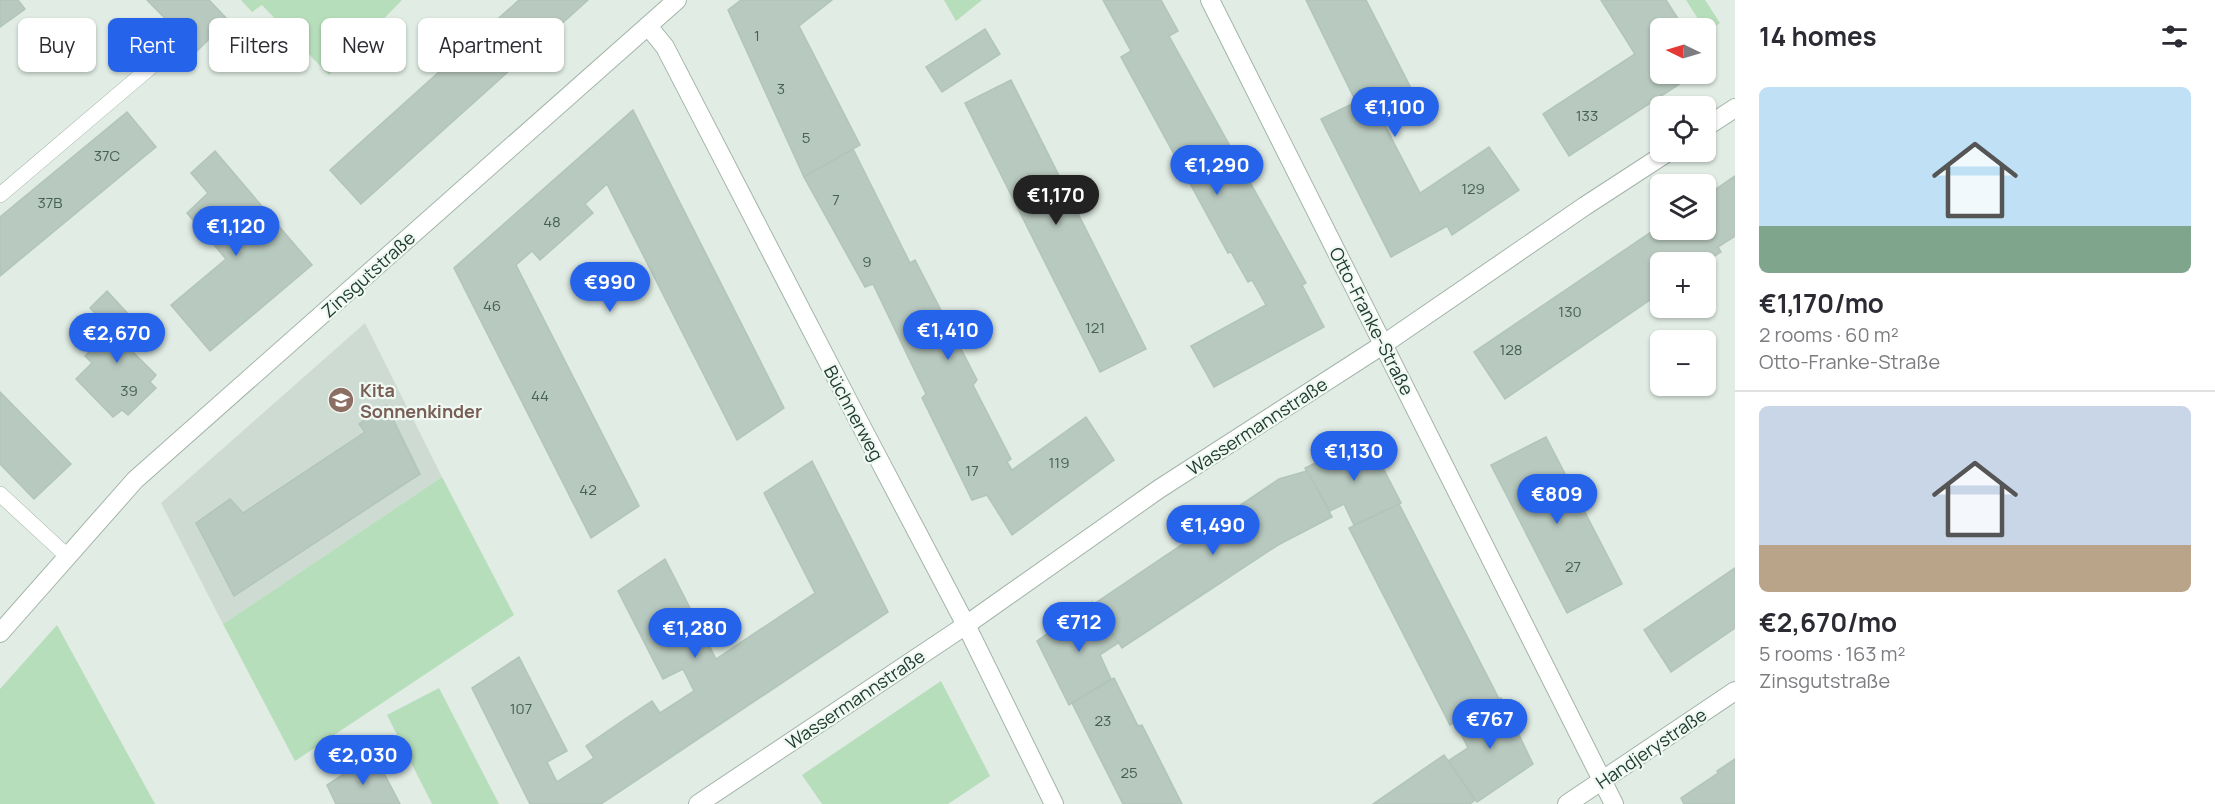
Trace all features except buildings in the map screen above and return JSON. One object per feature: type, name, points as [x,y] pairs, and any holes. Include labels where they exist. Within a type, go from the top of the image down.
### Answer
[{"type":"street","name":"Zinsgutstraße","points":[[0,633],[135,480],[677,0]]},
{"type":"street","name":"Otto-Franke-Straße","points":[[1210,0],[1614,804]]},
{"type":"street","name":"Büchnerweg","points":[[648,26],[665,47],[966,625],[1054,804]]},
{"type":"street","points":[[1716,120],[1735,108]]},
{"type":"street","name":"Wassermannstraße","points":[[698,804],[966,625],[1159,489],[1384,344],[1653,162]]},
{"type":"street","name":"Handjerystraße","points":[[1567,804],[1735,691]]},
{"type":"lane","points":[[0,195],[145,72]]},
{"type":"lane","points":[[0,494],[67,556]]},
{"type":"shaded area","name":"Kita Sonnenkinder","points":[[365,323],[442,477],[223,624],[161,503]]},
{"type":"green space","points":[[241,0],[402,0],[384,18],[321,18],[321,67],[309,54],[309,18],[274,18],[262,5],[252,12]]},
{"type":"green space","points":[[944,0],[982,0],[956,21]]},
{"type":"green space","points":[[1686,0],[1705,0],[1720,23],[1716,26],[1716,18],[1697,18]]},
{"type":"green space","points":[[442,477],[514,615],[295,761],[223,624]]},
{"type":"green space","points":[[57,625],[155,804],[0,804],[0,689]]},
{"type":"green space","points":[[941,681],[990,776],[948,804],[822,804],[802,775]]},
{"type":"green space","points":[[439,688],[499,804],[432,804],[387,715]]},
{"type":"place","name":"Kita Sonnenkinder","points":[[341,400]]}]
